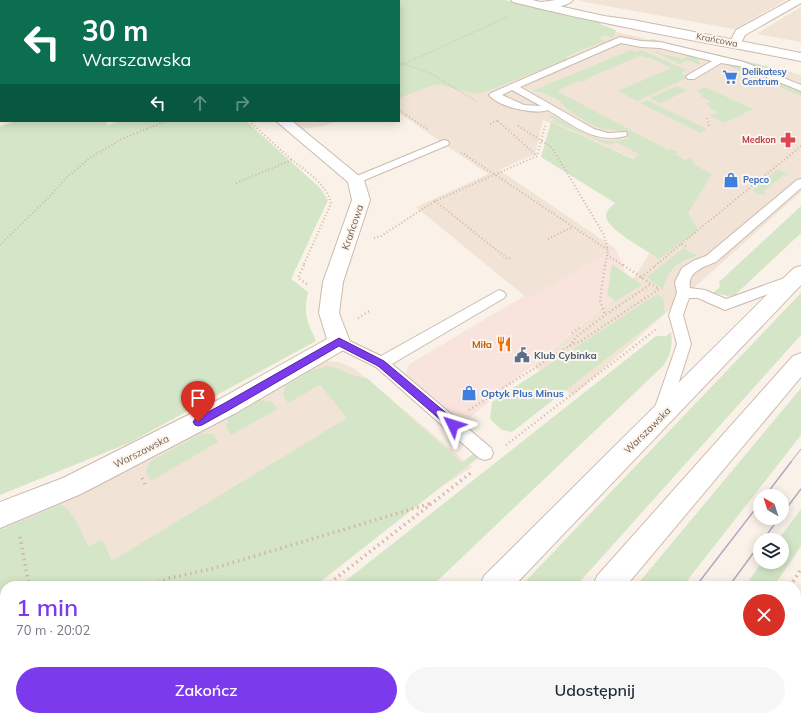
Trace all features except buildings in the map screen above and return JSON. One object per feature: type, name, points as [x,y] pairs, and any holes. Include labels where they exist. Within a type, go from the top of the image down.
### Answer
[{"type":"street","name":"Krańcowa","points":[[517,0],[604,20],[626,32],[735,44],[801,57]]},
{"type":"street","points":[[555,4],[566,0]]},
{"type":"street","points":[[735,44],[740,33],[799,0]]},
{"type":"street","name":"Krańcowa","points":[[535,3],[555,4],[607,16],[626,32]]},
{"type":"street","points":[[284,122],[356,180]]},
{"type":"street","name":"Krańcowa","points":[[339,342],[329,313],[333,282],[361,200],[356,180]]},
{"type":"street","name":"Warszawska","points":[[499,581],[798,276]]},
{"type":"street","name":"Warszawska","points":[[0,515],[80,482],[226,407],[339,342]]},
{"type":"street","points":[[612,581],[801,362]]},
{"type":"lane","points":[[545,108],[525,109],[494,95],[626,32],[641,44],[660,45],[741,64],[801,88]]},
{"type":"lane","points":[[691,77],[719,60]]},
{"type":"lane","points":[[513,87],[545,108],[594,132],[613,136],[622,134]]},
{"type":"lane","points":[[356,180],[444,143]]},
{"type":"lane","points":[[659,418],[684,344],[676,315],[684,293],[682,282],[687,272],[698,264],[711,259],[801,182]]},
{"type":"lane","points":[[684,293],[700,293],[725,305],[798,276]]},
{"type":"lane","points":[[381,363],[499,295]]},
{"type":"lane","points":[[339,342],[381,363],[489,454]]},
{"type":"path","points":[[404,64],[510,15]]},
{"type":"path","points":[[400,64],[430,73],[479,103]]},
{"type":"path","points":[[537,156],[547,120],[545,108]]},
{"type":"path","points":[[400,111],[434,134]]},
{"type":"path","points":[[707,118],[709,126]]},
{"type":"path","points":[[498,121],[537,156]]},
{"type":"path","points":[[0,245],[48,198],[66,178],[91,157],[122,139],[164,122]]},
{"type":"path","points":[[250,122],[323,187],[331,199],[331,204],[298,278],[308,285]]},
{"type":"path","points":[[516,125],[550,146],[604,235],[608,250],[600,300],[605,315]]},
{"type":"path","points":[[681,244],[801,146]]},
{"type":"path","points":[[458,150],[608,250]]},
{"type":"path","points":[[381,236],[434,202],[537,156]]},
{"type":"path","points":[[236,183],[292,160]]},
{"type":"path","points":[[434,202],[508,260],[511,258]]},
{"type":"path","points":[[548,239],[572,226]]},
{"type":"path","points":[[607,255],[659,289],[684,293]]},
{"type":"path","points":[[569,346],[576,337],[605,315],[651,284]]},
{"type":"path","points":[[469,411],[569,346],[581,341],[659,289]]},
{"type":"path","points":[[332,581],[432,503],[489,454],[676,315]]},
{"type":"path","points":[[572,333],[581,327]]},
{"type":"path","points":[[162,581],[215,568],[432,503]]},
{"type":"path","points":[[18,530],[28,581]]},
{"type":"path","points":[[793,581],[801,569]]},
{"type":"shaded area","points":[[786,0],[734,29],[579,1]]},
{"type":"shaded area","points":[[801,7],[801,42],[756,34]]},
{"type":"shaded area","points":[[608,30],[801,75],[801,192],[573,396],[533,366],[630,284],[694,184],[543,120],[535,154],[499,170],[616,249],[528,299],[416,207],[488,174],[400,114],[400,75]]},
{"type":"shaded area","points":[[293,122],[335,122],[324,126],[302,129]]},
{"type":"shaded area","points":[[616,249],[630,284],[459,427],[406,376],[407,368],[411,363],[524,296],[528,298]]},
{"type":"shaded area","points":[[319,362],[339,362],[355,369],[472,467],[296,581],[0,581],[0,507]]},
{"type":"green space","points":[[400,0],[505,0],[601,22],[600,24],[616,30],[613,38],[605,35],[598,38],[608,43],[599,43],[567,56],[566,60],[490,90],[476,94],[436,84],[400,98]]},
{"type":"green space","points":[[652,39],[791,72],[801,77],[789,72],[785,74],[770,68],[760,67],[662,42],[650,41]]},
{"type":"green space","points":[[631,50],[635,52],[641,50],[687,70],[681,73],[689,77],[637,101],[618,91],[671,68],[648,57],[645,58],[641,56],[642,55],[585,79],[588,80],[582,82],[579,81],[557,91],[668,150],[671,149],[678,152],[675,154],[685,160],[689,158],[696,162],[693,164],[712,174],[688,213],[697,228],[696,232],[659,259],[628,239],[608,221],[606,216],[607,212],[615,203],[541,157],[551,122],[633,159],[640,155],[616,142],[609,145],[552,121],[554,119],[549,117],[552,115],[589,136],[599,139],[609,141],[629,138],[613,129],[601,129],[566,109],[557,99],[546,94],[532,91]]},
{"type":"green space","points":[[661,51],[659,53],[684,59],[688,55],[698,59],[700,63],[699,65],[688,60],[680,64],[654,52]]},
{"type":"green space","points":[[731,65],[753,71],[801,91],[801,96],[729,66]]},
{"type":"green space","points":[[677,86],[688,90],[661,103],[650,98]]},
{"type":"green space","points":[[705,87],[753,109],[725,123],[710,116],[717,112],[709,108],[711,107],[706,104],[711,101],[700,96],[702,94],[696,91]]},
{"type":"green space","points":[[647,100],[707,129],[701,133],[640,103]]},
{"type":"green space","points":[[14,122],[106,122],[108,125],[118,122],[247,122],[320,188],[328,200],[291,279],[308,292],[306,312],[310,328],[316,341],[129,443],[0,495],[0,126]]},
{"type":"green space","points":[[778,169],[790,175],[783,176],[764,191],[765,196],[752,191]]},
{"type":"green space","points":[[801,206],[801,233],[735,295],[728,296],[713,293],[720,287],[719,282]]},
{"type":"green space","points":[[683,248],[698,256],[685,260],[675,267],[667,277],[663,290],[647,277]]},
{"type":"green space","points":[[612,264],[642,285],[616,301],[607,295]]},
{"type":"green space","points":[[801,293],[801,335],[580,581],[526,581]]},
{"type":"green space","points":[[657,294],[663,298],[665,313],[512,432],[502,430],[490,419],[492,402]]},
{"type":"green space","points":[[671,332],[671,349],[664,365],[437,581],[345,581],[656,336],[666,336]]},
{"type":"green space","points":[[327,366],[367,378],[462,463],[474,453],[479,457],[321,581],[0,581],[0,530],[61,504],[71,513],[88,547],[102,539],[112,561],[347,418],[320,385],[288,403],[283,396],[285,386],[310,371]]},
{"type":"green space","points":[[801,388],[801,435],[759,489],[753,489],[753,496],[687,581],[640,581]]},
{"type":"green space","points":[[260,400],[272,402],[278,409],[231,435],[226,427],[229,417]]},
{"type":"green space","points":[[202,433],[214,434],[218,442],[151,481],[146,472],[149,462]]},
{"type":"green space","points":[[801,509],[801,546],[789,564],[789,533],[783,533]]},
{"type":"green space","points":[[757,569],[785,569],[777,581],[749,581]]},
{"type":"tram line","points":[[790,463],[801,449]]},
{"type":"tram line","points":[[770,489],[791,462]]},
{"type":"tram line","points":[[789,505],[801,489]]},
{"type":"tram line","points":[[700,581],[753,512]]},
{"type":"tram line","points":[[768,533],[774,525]]},
{"type":"tram line","points":[[733,581],[753,553]]},
{"type":"place","name":"Delikatesy Centrum","points":[[730,77]]},
{"type":"place","name":"Medkon","points":[[788,140]]},
{"type":"place","name":"Pepco","points":[[731,180]]},
{"type":"place","name":"Miła","points":[[504,344]]},
{"type":"place","name":"Klub Cybinka","points":[[522,355]]},
{"type":"place","name":"Optyk Plus Minus","points":[[469,393]]},
{"type":"route","points":[[198,422],[303,361],[339,342],[381,363],[453,425]]}]
